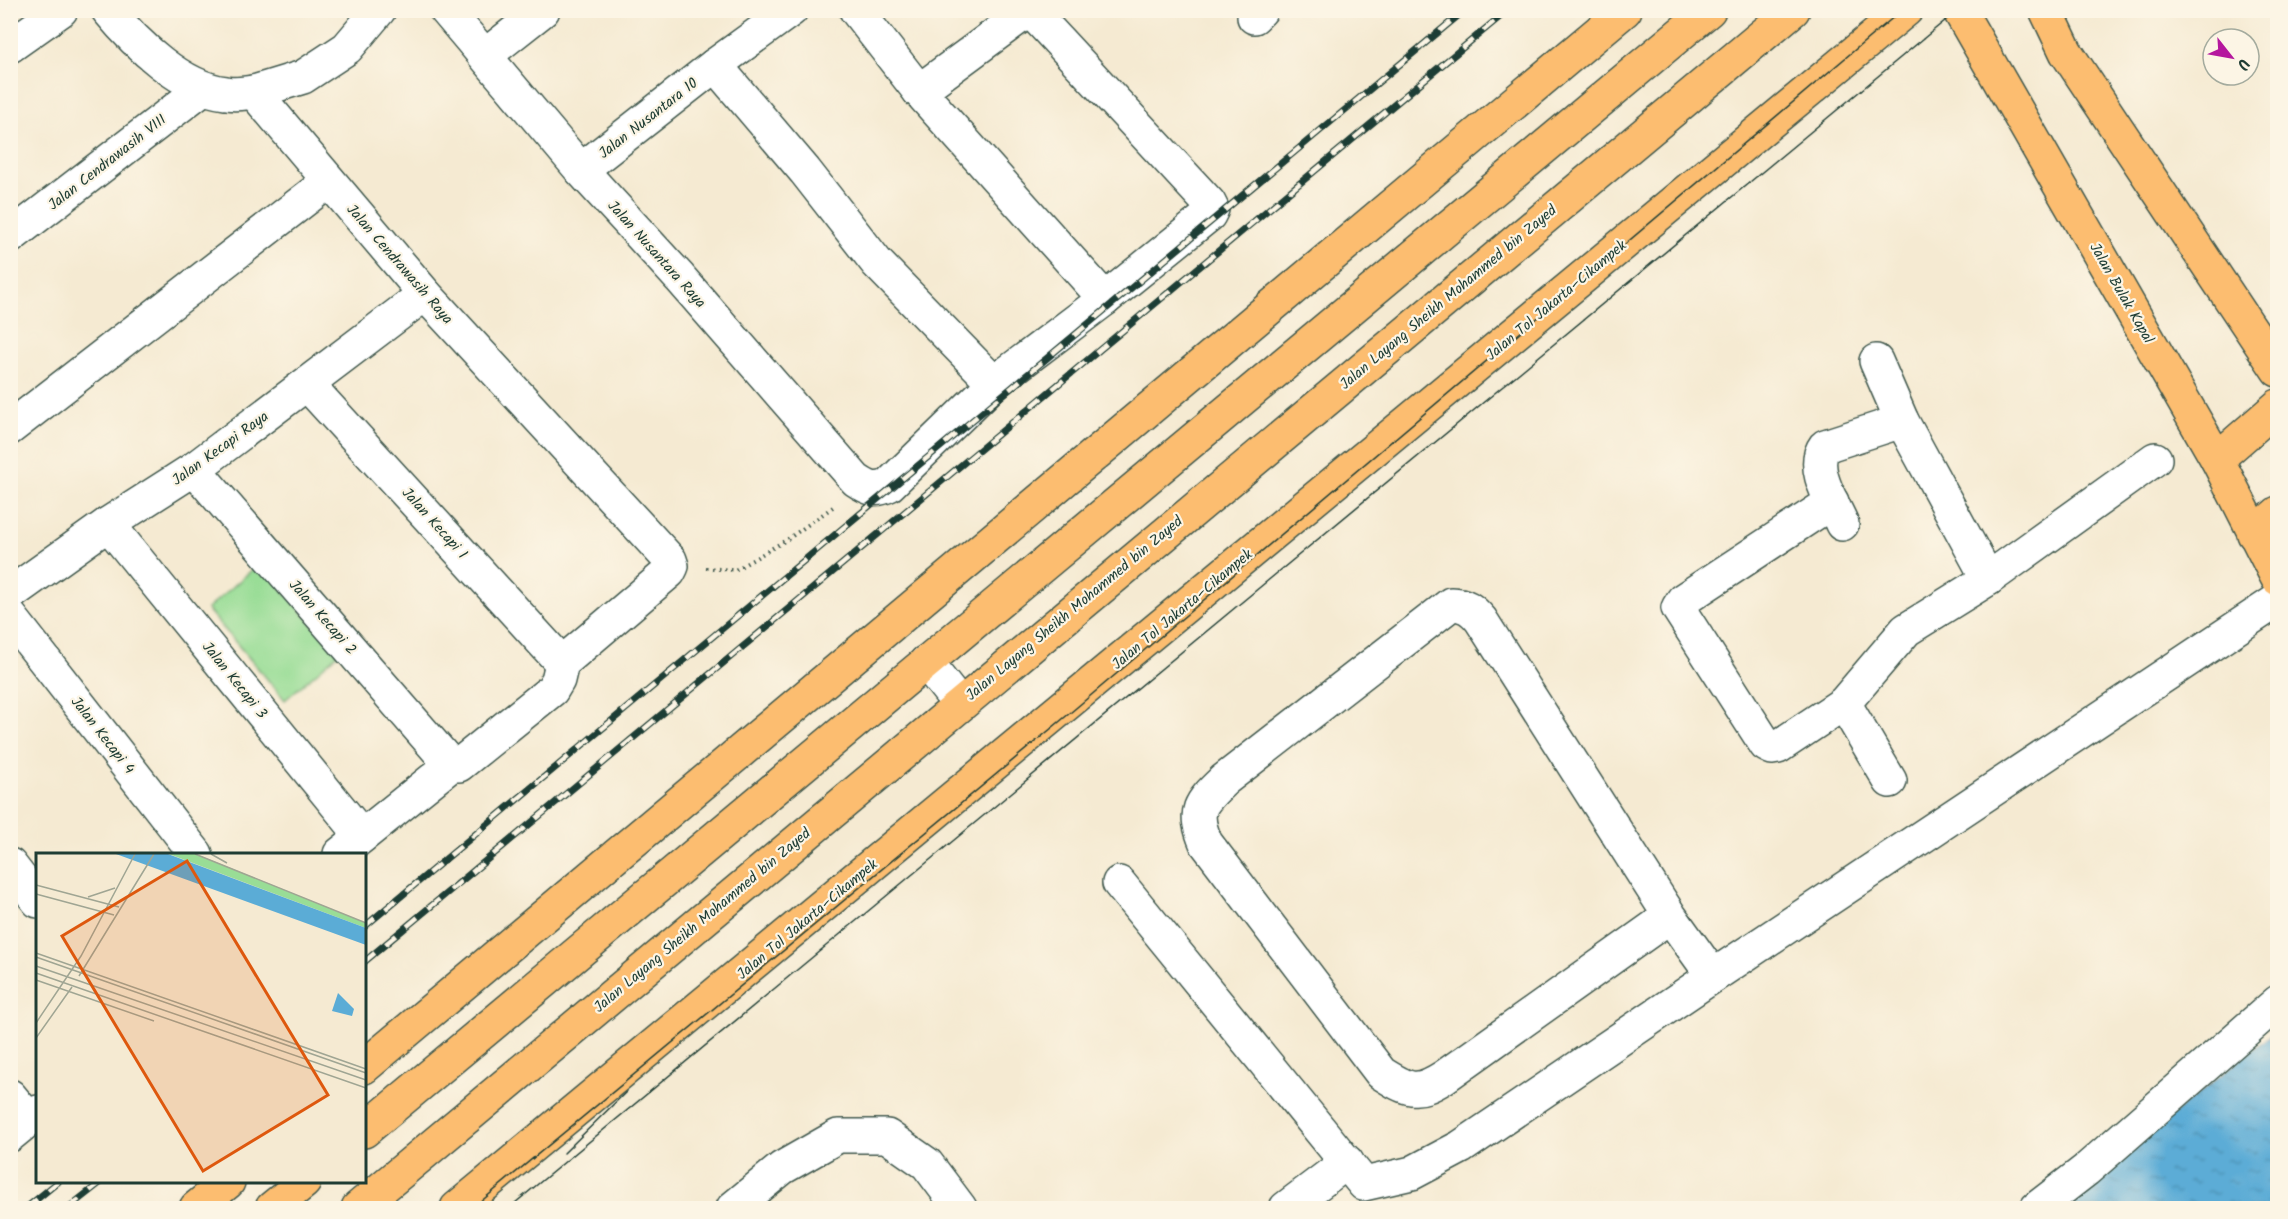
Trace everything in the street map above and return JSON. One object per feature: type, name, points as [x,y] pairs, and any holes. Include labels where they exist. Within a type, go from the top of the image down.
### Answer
[{"type":"main road","points":[[366,1065],[1624,10]]},
{"type":"main road","points":[[366,1129],[1709,10]]},
{"type":"main road","name":"Jalan Layang Sheikh Mohammed bin Zayed","points":[[358,1209],[959,704],[1793,10]]},
{"type":"main road","name":"Jalan Tol Jakarta–Cikampek","points":[[457,1209],[1906,10]]},
{"type":"main road","name":"Jalan Bulak Kapal","points":[[1959,10],[2217,459],[2266,523],[2277,579]]},
{"type":"main road","points":[[2046,10],[2066,52],[2277,370]]},
{"type":"main road","points":[[2217,459],[2277,406]]},
{"type":"main road","points":[[196,1209],[227,1183]]},
{"type":"main road","points":[[272,1209],[303,1183]]},
{"type":"street","points":[[10,46],[61,10]]},
{"type":"street","points":[[108,10],[158,61],[203,88],[227,94],[254,92],[303,77],[347,48],[379,10]]},
{"type":"street","name":"Jalan Nusantara Raya","points":[[446,10],[581,170],[680,278],[856,480],[869,488]]},
{"type":"street","points":[[486,55],[543,10]]},
{"type":"street","name":"Jalan Nusantara 10","points":[[581,170],[715,65],[791,10]]},
{"type":"street","points":[[856,10],[920,91],[1105,299]]},
{"type":"street","points":[[869,488],[889,485],[994,383],[1105,299],[1209,215],[1212,209],[1209,203],[1030,11],[920,91]]},
{"type":"street","points":[[715,65],[805,171],[877,263],[994,383]]},
{"type":"street","name":"Jalan Cendrawasih VIII","points":[[10,237],[203,88]]},
{"type":"street","name":"Jalan Cendrawasih Raya","points":[[254,92],[425,294],[671,563]]},
{"type":"street","points":[[10,428],[329,181]]},
{"type":"street","name":"Jalan Kecapi Raya","points":[[10,594],[108,524],[194,469],[425,294]]},
{"type":"street","points":[[1876,361],[1902,421],[1989,579]]},
{"type":"street","name":"Jalan Kecapi 1","points":[[307,384],[562,663]]},
{"type":"street","points":[[1902,421],[1826,446],[1819,455],[1819,468],[1837,513],[1683,600],[1678,608],[1768,747],[1778,747],[1844,703],[1906,630],[1989,579],[2155,459]]},
{"type":"street","name":"Jalan Kecapi 2","points":[[194,469],[451,765]]},
{"type":"street","name":"Jalan Kecapi 3","points":[[108,524],[351,845]]},
{"type":"street","points":[[351,845],[451,765],[459,765],[552,690],[562,663],[669,572],[671,563]]},
{"type":"street","points":[[1286,1209],[1361,1185],[1412,1173],[1461,1147],[2277,600]]},
{"type":"street","points":[[1670,916],[1426,1088],[1402,1087],[1381,1073],[1206,843],[1199,826],[1198,813],[1202,801],[1224,780],[1451,604],[1461,604],[1468,607],[1481,620],[1670,916],[1713,976]]},
{"type":"street","name":"Jalan Kecapi 4","points":[[10,616],[194,853]]},
{"type":"street","points":[[926,662],[959,704]]},
{"type":"street","points":[[1844,703],[1890,781]]},
{"type":"street","points":[[10,865],[36,898]]},
{"type":"street","points":[[1119,883],[1361,1185]]},
{"type":"street","points":[[2037,1209],[2086,1170],[2277,1002]]},
{"type":"street","points":[[734,1209],[782,1168],[838,1136],[887,1136],[927,1164],[960,1209]]},
{"type":"path","points":[[671,563],[735,570],[869,488]]},
{"type":"green space","points":[[260,563],[338,654],[285,700],[207,609]]},
{"type":"water","points":[[2277,1030],[2277,1208],[2057,1208]]},
{"type":"tram line","points":[[473,1208],[1070,713],[1902,10]]},
{"type":"tram line","points":[[509,1208],[1958,10]]},
{"type":"tram line","points":[[564,1153],[626,1092]]},
{"type":"railway","points":[[366,925],[1465,10]]},
{"type":"railway","points":[[366,960],[1508,10]]},
{"type":"railway","points":[[26,1208],[57,1183]]},
{"type":"railway","points":[[68,1208],[100,1183]]}]
